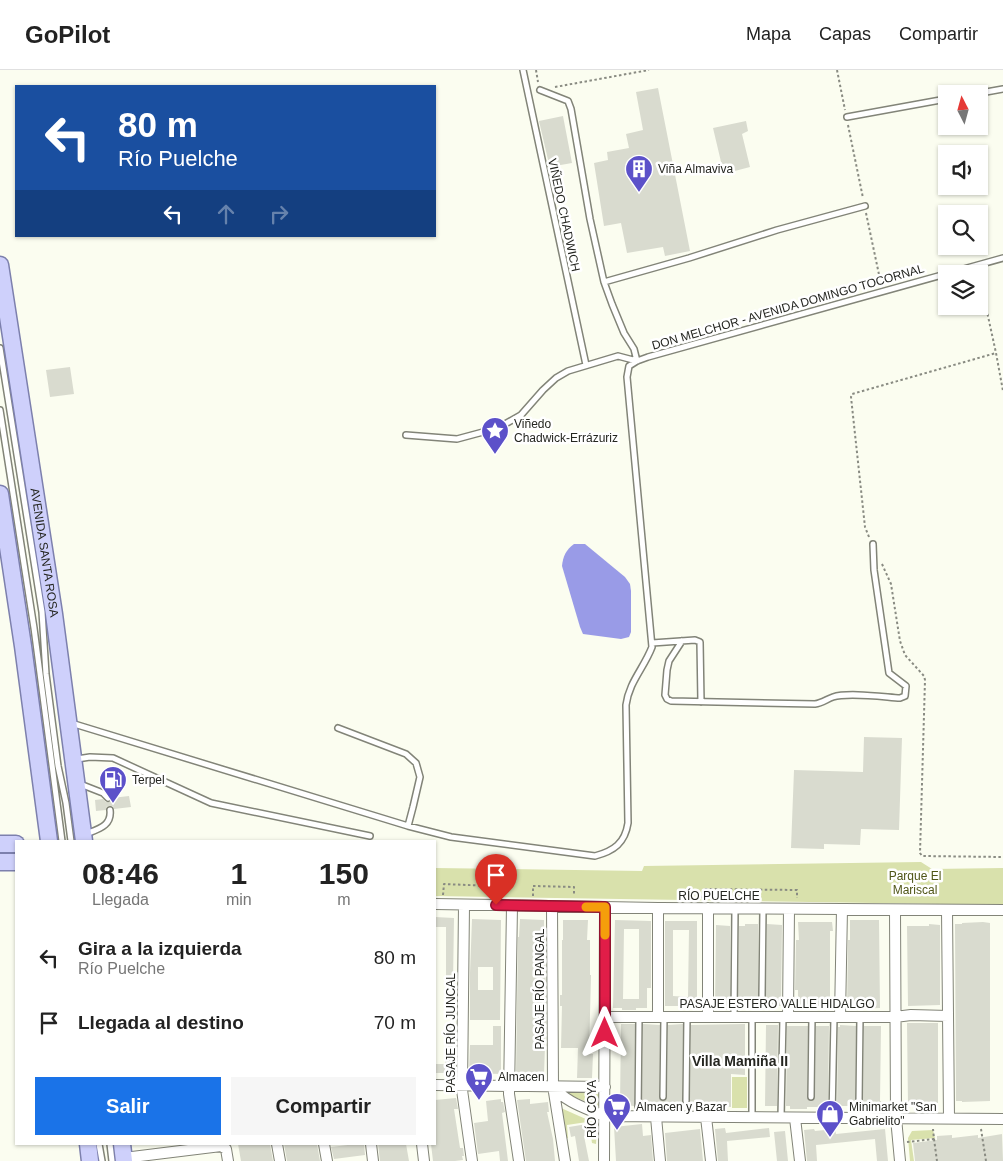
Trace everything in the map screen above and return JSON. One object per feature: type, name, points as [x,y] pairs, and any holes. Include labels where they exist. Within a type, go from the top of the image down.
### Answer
[{"type":"main road","name":"AVENIDA SANTA ROSA","points":[[0,265],[54,614],[77,782],[80,840]]},
{"type":"main road","points":[[0,494],[26,663],[49,840]]},
{"type":"main road","points":[[0,844],[15,844]]},
{"type":"main road","points":[[0,862],[15,862]]},
{"type":"main road","points":[[88,1145],[90,1161]]},
{"type":"street","name":"RÍO PUELCHE","points":[[438,902],[464,905],[512,906],[658,908],[704,906],[735,909],[1003,910]]},
{"type":"street","name":"PASAJE RÍO JUNCAL","points":[[464,905],[462,1085],[472,1161]]},
{"type":"street","points":[[512,906],[508,1086],[519,1161]]},
{"type":"street","name":"PASAJE RÍO PANGAL","points":[[552,906],[553,1086],[565,1161]]},
{"type":"street","points":[[704,906],[708,1017]]},
{"type":"street","name":"RÍO COYA","points":[[604,1161],[605,907]]},
{"type":"street","points":[[658,908],[661,1017]]},
{"type":"street","points":[[785,1017],[789,909]]},
{"type":"street","points":[[837,1017],[842,909]]},
{"type":"street","points":[[895,910],[896,1118],[900,1161]]},
{"type":"street","points":[[947,910],[949,1118]]},
{"type":"street","name":"PASAJE ESTERO VALLE HIDALGO","points":[[605,1017],[895,1017],[911,1014],[948,1016]]},
{"type":"street","points":[[436,1085],[604,1087]]},
{"type":"street","points":[[553,1086],[560,1095],[568,1100],[604,1116],[1003,1119]]},
{"type":"street","points":[[656,1116],[660,1161]]},
{"type":"street","points":[[706,1117],[712,1161]]},
{"type":"street","points":[[795,1118],[800,1161]]},
{"type":"street","points":[[277,1145],[280,1161]]},
{"type":"street","points":[[324,1145],[327,1161]]},
{"type":"street","points":[[371,1145],[373,1161]]},
{"type":"street","points":[[422,1145],[424,1161]]},
{"type":"street","points":[[120,1156],[221,1146],[225,1147],[228,1161]]},
{"type":"lane","name":"VIÑEDO CHADWICH","points":[[523,70],[586,365]]},
{"type":"lane","points":[[988,92],[1003,89]]},
{"type":"lane","points":[[540,90],[568,101],[571,109],[590,219],[604,282],[624,333],[634,349],[637,361]]},
{"type":"lane","points":[[847,116],[938,100]]},
{"type":"lane","points":[[604,282],[777,230],[865,206]]},
{"type":"lane","name":"DON MELCHOR - AVENIDA DOMINGO TOCORNAL","points":[[637,361],[1003,258]]},
{"type":"lane","points":[[0,348],[42,612],[58,766],[66,803],[80,840],[107,823],[110,818],[110,810]]},
{"type":"lane","points":[[406,435],[457,439],[498,428],[521,415],[543,390],[556,378],[568,371],[618,356],[637,361]]},
{"type":"lane","points":[[69,723],[408,826],[451,837],[595,856],[611,850],[623,840],[628,823],[626,706],[628,695],[649,654],[652,643],[627,376],[629,366],[637,361]]},
{"type":"lane","points":[[0,410],[34,628],[62,840]]},
{"type":"lane","points":[[682,641],[669,661],[667,670],[666,695],[671,702],[815,704],[844,695],[900,698],[905,696],[906,686],[888,673],[874,570],[873,544]]},
{"type":"lane","points":[[652,643],[695,640],[700,642],[701,702]]},
{"type":"lane","points":[[338,728],[406,754],[416,763],[420,777],[408,826]]},
{"type":"lane","points":[[74,760],[90,757],[112,758],[211,803],[370,836]]},
{"type":"lane","points":[[77,782],[103,793],[108,798]]},
{"type":"lane","points":[[734,1017],[735,909]]},
{"type":"lane","points":[[762,998],[763,909]]},
{"type":"lane","points":[[638,1116],[639,1017]]},
{"type":"lane","points":[[661,1017],[663,1097]]},
{"type":"lane","points":[[686,1101],[687,1017]]},
{"type":"lane","points":[[752,1017],[752,1117]]},
{"type":"lane","points":[[781,1117],[785,1017]]},
{"type":"lane","points":[[811,1097],[812,1017]]},
{"type":"lane","points":[[832,1118],[837,1017]]},
{"type":"lane","points":[[858,1103],[860,1017]]},
{"type":"lane","points":[[99,1145],[102,1161]]},
{"type":"lane","points":[[111,1145],[120,1156]]},
{"type":"path","points":[[536,70],[540,90],[649,70]]},
{"type":"path","points":[[838,70],[882,291]]},
{"type":"path","points":[[988,315],[1003,392]]},
{"type":"path","points":[[996,353],[852,394],[851,397],[865,527],[891,584],[900,641],[905,655],[924,676],[925,680],[920,853],[922,856],[1003,857]]},
{"type":"path","points":[[438,902],[444,884],[491,886]]},
{"type":"path","points":[[533,901],[533,886],[574,887],[575,901]]},
{"type":"path","points":[[704,906],[704,889],[797,890],[797,902]]},
{"type":"path","points":[[937,1161],[933,1129],[941,1129]]},
{"type":"path","points":[[986,1161],[981,1129],[988,1129]]},
{"type":"path","points":[[907,1142],[934,1139]]},
{"type":"green space","name":"Parque El Mariscal","points":[[921,862],[932,869],[1003,868],[1003,905],[436,896],[436,868],[642,871],[644,866]]},
{"type":"green space","points":[[732,1077],[747,1077],[747,1108],[732,1108]]},
{"type":"green space","points":[[599,1091],[598,1106],[569,1095],[566,1092]]},
{"type":"green space","points":[[561,1108],[597,1124],[596,1144],[592,1143],[587,1122],[567,1125],[568,1138],[564,1139]]},
{"type":"green space","points":[[933,1130],[935,1138],[911,1140],[914,1161],[910,1161],[908,1138],[912,1131]]},
{"type":"water","points":[[574,544],[585,544],[625,577],[630,584],[631,632],[629,637],[621,639],[583,634],[562,566],[565,553]]},
{"type":"building","name":"Viña Almaviva","points":[[658,88],[690,251],[665,256],[663,247],[627,253],[621,223],[604,226],[594,163],[608,160],[607,152],[629,148],[626,134],[643,130],[636,92]]},
{"type":"building","points":[[563,116],[572,163],[555,166],[555,163],[549,164],[539,121]]},
{"type":"building","points":[[746,121],[748,131],[742,134],[750,167],[731,172],[729,164],[722,166],[713,128]]},
{"type":"building","points":[[70,367],[74,394],[50,397],[46,370]]},
{"type":"building","points":[[864,737],[902,738],[899,830],[861,829],[860,845],[824,844],[824,849],[791,848],[794,770],[863,772]]},
{"type":"building","name":"Terpel","points":[[129,796],[131,807],[114,809],[113,806],[109,806],[106,807],[106,810],[96,811],[95,800],[103,799],[109,802],[112,798]]},
{"type":"building","points":[[436,917],[454,918],[453,982],[446,982],[446,927],[436,927]]},
{"type":"building","points":[[472,919],[501,920],[500,1020],[470,1020]],"holes":[[[478,967],[493,967],[493,990],[478,990]]]},
{"type":"building","points":[[520,919],[544,920],[546,1018],[544,1074],[516,1073],[518,937]]},
{"type":"building","points":[[563,920],[588,920],[587,940],[590,940],[591,975],[589,1054],[593,1054],[592,1078],[577,1078],[578,1048],[561,1048],[562,1006],[560,1006],[560,995],[562,995]]},
{"type":"building","points":[[615,920],[651,921],[651,988],[647,988],[647,1008],[622,1010],[622,1008],[613,1008]],"holes":[[[624,929],[639,929],[639,999],[623,999]]]},
{"type":"building","points":[[850,920],[879,920],[880,1008],[847,1009]]},
{"type":"building","points":[[665,921],[697,921],[697,1006],[665,1006]],"holes":[[[673,930],[689,930],[688,997],[673,996]]]},
{"type":"building","points":[[798,922],[832,922],[833,931],[830,931],[830,997],[833,997],[833,1007],[798,1007],[798,990],[795,990],[796,940],[799,940]]},
{"type":"building","points":[[990,923],[990,1101],[962,1102],[956,1101],[955,924]]},
{"type":"building","points":[[745,924],[758,924],[758,1000],[761,1001],[765,1001],[766,997],[767,924],[782,925],[781,1006],[738,1005],[739,926],[745,926]]},
{"type":"building","points":[[929,924],[940,925],[940,1005],[908,1006],[907,926],[929,926]]},
{"type":"building","points":[[716,925],[730,926],[730,1010],[716,1010],[715,1006]]},
{"type":"building","points":[[907,1023],[938,1023],[938,1103],[919,1102],[919,1105],[908,1105]]},
{"type":"building","points":[[621,1024],[635,1024],[634,1106],[620,1105]]},
{"type":"building","points":[[643,1024],[660,1025],[659,1097],[663,1101],[667,1097],[668,1025],[683,1024],[682,1101],[686,1105],[642,1105]]},
{"type":"building","points":[[745,1024],[745,1075],[731,1074],[731,1107],[686,1105],[690,1101],[691,1025]]},
{"type":"building","points":[[766,1025],[778,1025],[777,1106],[765,1106]]},
{"type":"building","points":[[840,1025],[856,1026],[856,1106],[837,1106],[838,1027]]},
{"type":"building","points":[[493,1026],[501,1026],[501,1074],[469,1073],[470,1045],[493,1045]]},
{"type":"building","points":[[787,1026],[808,1026],[807,1097],[811,1101],[815,1097],[816,1026],[829,1026],[828,1107],[790,1109],[790,1106],[786,1106]]},
{"type":"building","points":[[864,1026],[881,1026],[881,1109],[863,1109]]},
{"type":"building","points":[[446,1027],[454,1027],[453,1065],[455,1065],[455,1073],[436,1073],[436,1064],[445,1064]]},
{"type":"building","points":[[456,1098],[458,1109],[454,1109],[460,1148],[463,1148],[463,1160],[433,1161],[431,1145],[436,1145],[436,1100]]},
{"type":"building","points":[[501,1099],[505,1112],[502,1113],[508,1161],[500,1161],[499,1151],[478,1154],[474,1123],[488,1121],[486,1101]]},
{"type":"building","points":[[530,1099],[530,1104],[548,1102],[549,1112],[547,1112],[553,1139],[555,1161],[526,1161],[517,1100]]},
{"type":"building","points":[[587,1124],[589,1135],[584,1136],[589,1161],[579,1161],[575,1136],[571,1137],[569,1127]]},
{"type":"building","points":[[642,1124],[643,1136],[651,1135],[653,1161],[616,1161],[614,1127]]},
{"type":"building","points":[[725,1128],[726,1133],[769,1128],[770,1137],[727,1141],[728,1161],[718,1161],[715,1129]]},
{"type":"building","points":[[700,1129],[703,1161],[667,1161],[665,1133]]},
{"type":"building","points":[[814,1129],[815,1131],[835,1129],[836,1134],[885,1129],[888,1161],[877,1161],[875,1139],[816,1145],[817,1161],[807,1161],[804,1130]]},
{"type":"building","points":[[785,1131],[788,1161],[777,1161],[774,1132]]},
{"type":"building","points":[[1002,1134],[1003,1161],[915,1161],[913,1143],[937,1140],[937,1136],[952,1135],[952,1138],[978,1135],[978,1138]]},
{"type":"building","points":[[238,1145],[270,1145],[273,1161],[241,1161]]},
{"type":"building","points":[[284,1145],[317,1145],[320,1161],[287,1161]]},
{"type":"building","points":[[364,1145],[365,1155],[334,1159],[331,1147]]},
{"type":"building","points":[[378,1145],[406,1145],[409,1161],[380,1161]]},
{"type":"slow traffic","points":[[586,907],[605,907],[605,935]]},
{"type":"place","name":"Viña Almaviva","points":[[639,193]]},
{"type":"place","name":"Viñedo Chadwick-Errázuriz","points":[[495,455]]},
{"type":"place","name":"Terpel","points":[[113,804]]},
{"type":"place","name":"Almacen","points":[[479,1101]]},
{"type":"place","name":"Almacen y Bazar","points":[[617,1131]]},
{"type":"place","name":"Minimarket \"San Gabrielito\"","points":[[830,1138]]},
{"type":"district","name":"Villa Mamiña II","points":[[740,1061]]},
{"type":"route","points":[[496,905],[605,907],[605,1033]]}]
